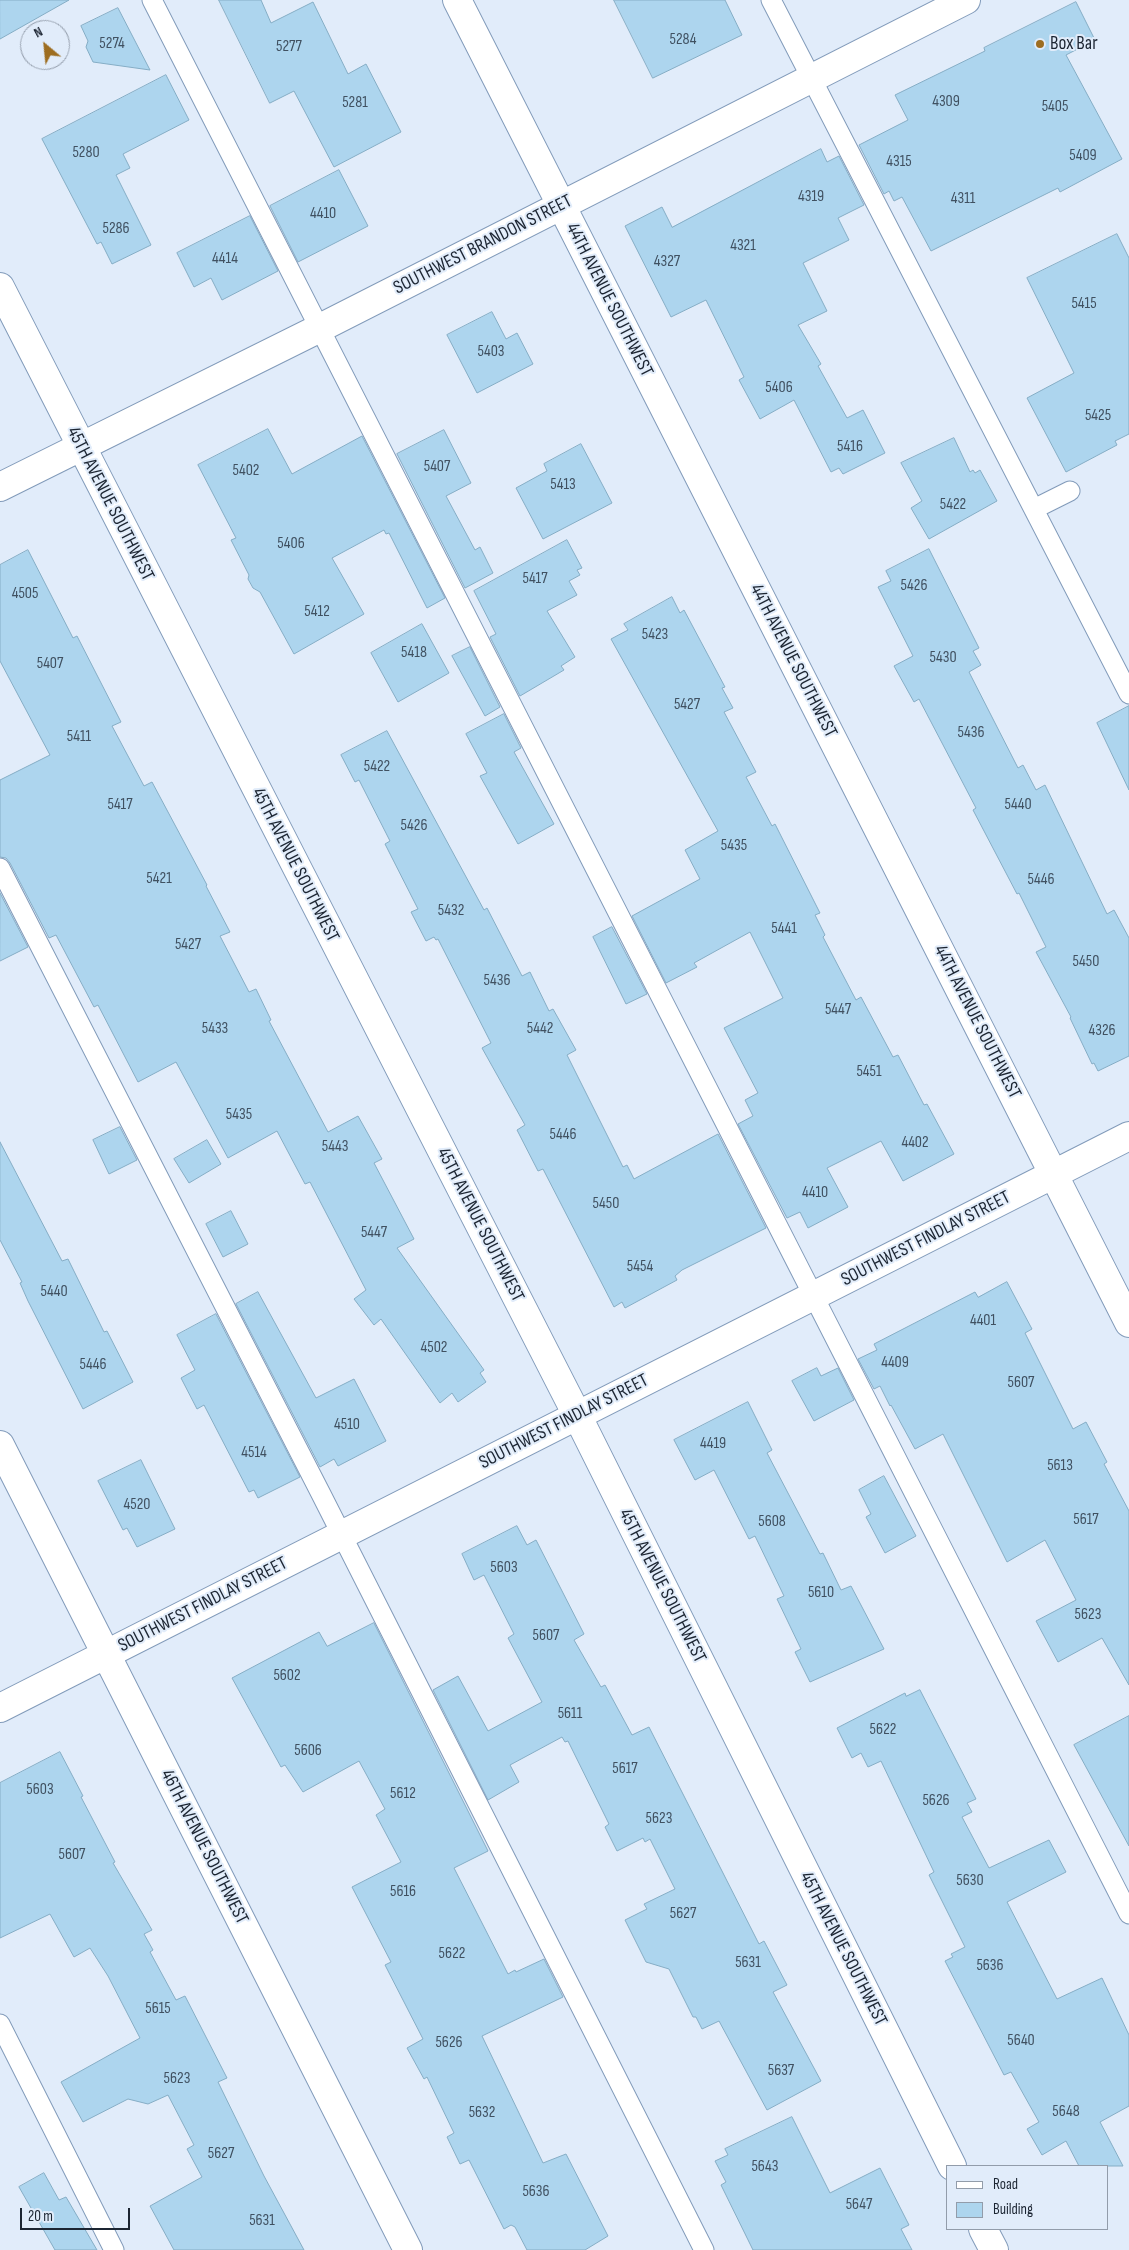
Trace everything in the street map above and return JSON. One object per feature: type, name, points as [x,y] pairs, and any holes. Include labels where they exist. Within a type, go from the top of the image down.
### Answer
[{"type":"street","name":"44TH AVENUE SOUTHWEST","points":[[457,0],[1129,1323]]},
{"type":"street","name":"SOUTHWEST BRANDON STREET","points":[[0,487],[318,329],[810,77],[966,0]]},
{"type":"street","name":"45TH AVENUE SOUTHWEST","points":[[0,287],[577,1415],[952,2165]]},
{"type":"street","name":"SOUTHWEST FINDLAY STREET","points":[[0,1708],[1129,1136]]},
{"type":"street","name":"46TH AVENUE SOUTHWEST","points":[[0,1445],[408,2250]]},
{"type":"street","points":[[984,2230],[994,2250]]},
{"type":"lane","points":[[152,0],[318,329],[1129,1914]]},
{"type":"lane","points":[[771,0],[1129,694]]},
{"type":"lane","points":[[1034,509],[1070,491]]},
{"type":"lane","points":[[0,868],[342,1535],[704,2250]]},
{"type":"lane","points":[[0,2024],[114,2250]]},
{"type":"building","points":[[0,0],[69,0],[34,20],[20,20],[20,28],[0,39]]},
{"type":"building","points":[[219,0],[261,0],[271,23],[313,2],[348,74],[366,64],[401,132],[334,167],[294,91],[270,103]]},
{"type":"building","points":[[614,0],[725,0],[742,35],[653,78]]},
{"type":"building","points":[[1076,2],[1095,40],[1066,55],[1122,159],[1060,192],[1058,188],[931,251],[902,197],[894,201],[889,191],[884,194],[859,145],[908,120],[895,95],[985,51],[984,48]]},
{"type":"building","points":[[118,8],[150,70],[93,62],[86,47],[88,41],[81,26]]},
{"type":"building","points":[[166,75],[189,120],[123,154],[130,168],[116,175],[151,245],[112,264],[101,242],[97,244],[42,139]]},
{"type":"building","points":[[821,149],[827,162],[839,156],[864,205],[838,218],[849,240],[803,263],[827,311],[798,325],[821,364],[818,366],[847,418],[863,410],[885,453],[843,474],[839,468],[831,472],[794,400],[760,419],[739,380],[744,377],[706,300],[671,317],[625,226],[662,207],[672,227]]},
{"type":"building","points":[[339,170],[368,226],[298,262],[270,206]]},
{"type":"building","points":[[250,216],[278,271],[222,300],[211,278],[194,287],[177,253]]},
{"type":"building","points":[[1117,234],[1129,258],[1129,434],[1115,441],[1117,445],[1066,472],[1027,398],[1074,373],[1027,278]]},
{"type":"building","points":[[492,312],[506,339],[517,333],[533,364],[477,393],[447,335]]},
{"type":"building","points":[[268,429],[292,474],[362,436],[445,598],[427,608],[389,533],[386,534],[384,530],[332,558],[364,614],[294,654],[260,592],[253,588],[248,579],[249,575],[231,540],[236,538],[198,465]]},
{"type":"building","points":[[444,430],[471,483],[446,496],[475,550],[480,547],[493,573],[465,588],[397,454]]},
{"type":"building","points":[[954,438],[970,472],[973,470],[975,473],[980,470],[997,501],[929,539],[911,508],[922,501],[901,463]]},
{"type":"building","points":[[581,444],[612,503],[543,539],[516,488],[547,471],[544,464]]},
{"type":"building","points":[[567,540],[582,568],[577,570],[580,575],[569,581],[577,595],[547,611],[575,657],[561,666],[564,670],[520,696],[490,637],[496,634],[474,591]]},
{"type":"building","points":[[929,549],[979,648],[973,651],[981,665],[969,672],[1018,768],[1023,765],[1036,790],[1045,785],[1107,914],[1114,910],[1129,938],[1129,1056],[1098,1071],[1094,1063],[1092,1064],[1071,1017],[1036,952],[1046,947],[1019,893],[1017,894],[973,810],[976,808],[919,699],[914,702],[894,666],[913,656],[878,587],[891,581],[886,571]]},
{"type":"building","points":[[28,550],[73,638],[77,636],[121,722],[112,726],[144,786],[152,782],[207,885],[230,932],[220,936],[249,992],[256,989],[271,1020],[269,1021],[328,1132],[358,1116],[382,1159],[374,1163],[414,1239],[397,1248],[484,1370],[480,1373],[486,1382],[458,1402],[452,1393],[440,1403],[381,1319],[374,1325],[354,1299],[366,1290],[310,1182],[305,1184],[277,1131],[228,1158],[176,1062],[138,1082],[98,1005],[94,1007],[56,935],[49,938],[10,863],[6,858],[0,857],[0,780],[50,755],[0,661],[0,565]]},
{"type":"building","points":[[672,597],[680,613],[684,610],[725,687],[722,688],[733,708],[724,712],[756,772],[746,777],[772,826],[775,824],[820,913],[815,915],[825,935],[823,937],[856,1000],[861,997],[893,1057],[898,1055],[924,1105],[927,1104],[954,1154],[903,1181],[881,1141],[827,1168],[848,1207],[808,1228],[800,1212],[787,1218],[738,1124],[753,1116],[745,1100],[758,1093],[724,1028],[783,998],[750,932],[694,963],[697,967],[666,983],[632,916],[700,879],[685,850],[718,831],[611,639],[628,630],[624,624]]},
{"type":"building","points":[[422,624],[449,673],[398,702],[371,653]]},
{"type":"building","points":[[470,647],[500,707],[485,716],[452,656]]},
{"type":"building","points":[[1129,706],[1129,790],[1097,723]]},
{"type":"building","points":[[504,714],[521,748],[514,752],[554,824],[518,844],[480,776],[487,773],[466,734]]},
{"type":"building","points":[[387,731],[484,910],[487,908],[522,976],[530,972],[549,1011],[553,1009],[576,1050],[567,1055],[623,1167],[627,1165],[634,1179],[718,1134],[766,1228],[682,1270],[675,1276],[677,1280],[625,1308],[622,1302],[614,1307],[543,1169],[538,1171],[517,1130],[525,1125],[482,1048],[491,1043],[438,939],[436,940],[434,937],[426,941],[411,912],[418,909],[385,844],[390,841],[359,780],[355,782],[341,755]]},
{"type":"building","points":[[0,893],[28,947],[0,961]]},
{"type":"building","points":[[612,927],[647,994],[626,1004],[593,937]]},
{"type":"building","points":[[120,1127],[137,1160],[109,1174],[93,1140]]},
{"type":"building","points":[[207,1140],[221,1164],[189,1183],[174,1159]]},
{"type":"building","points":[[0,1142],[62,1261],[68,1259],[104,1332],[107,1331],[133,1382],[83,1409],[28,1301],[20,1283],[22,1282],[0,1240]]},
{"type":"building","points":[[231,1211],[248,1244],[223,1257],[206,1224]]},
{"type":"building","points":[[1007,1282],[1032,1329],[1025,1333],[1073,1429],[1086,1422],[1107,1462],[1104,1464],[1129,1511],[1129,1685],[1102,1638],[1058,1662],[1036,1621],[1076,1600],[1045,1540],[1007,1562],[943,1434],[915,1449],[880,1386],[874,1389],[858,1359],[877,1350],[874,1344],[975,1292],[978,1297]]},
{"type":"building","points":[[258,1292],[316,1398],[354,1379],[386,1441],[338,1466],[334,1459],[320,1467],[236,1304]]},
{"type":"building","points":[[216,1314],[300,1477],[258,1498],[254,1490],[249,1492],[204,1405],[197,1409],[181,1378],[195,1370],[177,1335]]},
{"type":"building","points":[[817,1368],[821,1376],[838,1368],[854,1400],[814,1421],[792,1381]]},
{"type":"building","points":[[748,1402],[772,1450],[767,1453],[820,1554],[823,1553],[841,1590],[851,1586],[884,1649],[810,1682],[795,1652],[801,1649],[777,1599],[784,1596],[755,1536],[749,1539],[714,1470],[695,1480],[674,1440]]},
{"type":"building","points":[[141,1460],[175,1529],[137,1547],[127,1528],[123,1530],[98,1481]]},
{"type":"building","points":[[884,1476],[916,1536],[885,1553],[866,1517],[871,1514],[859,1490]]},
{"type":"building","points":[[517,1526],[527,1545],[536,1540],[584,1634],[574,1640],[601,1687],[605,1685],[632,1735],[649,1727],[759,1944],[764,1941],[787,1985],[773,1992],[821,2081],[767,2110],[719,2021],[702,2029],[696,2017],[693,2017],[669,1969],[646,1962],[625,1920],[647,1909],[644,1904],[675,1889],[650,1839],[645,1842],[643,1838],[617,1851],[605,1827],[609,1824],[568,1741],[565,1742],[562,1737],[510,1765],[519,1782],[488,1800],[433,1690],[458,1676],[488,1731],[542,1702],[508,1638],[514,1634],[484,1575],[474,1580],[462,1554]]},
{"type":"building","points":[[374,1623],[488,1851],[454,1868],[508,1974],[544,1959],[563,1997],[482,2036],[543,2163],[566,2154],[608,2236],[585,2250],[527,2250],[515,2227],[511,2225],[504,2229],[469,2160],[460,2164],[447,2137],[454,2133],[427,2077],[424,2079],[407,2048],[423,2039],[385,1965],[391,1962],[352,1887],[401,1862],[376,1815],[385,1809],[359,1761],[303,1792],[285,1765],[281,1767],[232,1678],[319,1632],[327,1646]]},
{"type":"building","points":[[920,1690],[976,1799],[967,1803],[972,1812],[962,1817],[989,1868],[1049,1840],[1066,1872],[1007,1902],[1057,1999],[1102,1978],[1129,2035],[1129,2106],[1100,2122],[1123,2166],[1078,2165],[1066,2141],[1042,2155],[1027,2129],[1039,2122],[1011,2072],[1004,2075],[945,1961],[953,1957],[951,1954],[965,1947],[929,1875],[934,1872],[881,1761],[868,1767],[861,1753],[852,1758],[837,1728],[905,1693],[906,1696]]},
{"type":"building","points":[[1129,1716],[1129,1846],[1074,1745]]},
{"type":"building","points":[[60,1752],[115,1862],[113,1863],[152,1930],[144,1934],[153,1950],[150,1952],[176,2000],[185,1996],[227,2078],[218,2082],[264,2176],[304,2250],[174,2250],[150,2206],[202,2177],[187,2149],[194,2145],[168,2095],[148,2104],[128,2099],[83,2122],[61,2082],[140,2038],[108,1976],[90,1948],[74,1957],[50,1914],[0,1938],[0,1783]]},
{"type":"building","points":[[792,2117],[830,2193],[880,2168],[909,2225],[901,2229],[912,2250],[753,2250],[721,2185],[726,2182],[715,2161],[728,2155],[725,2149]]},
{"type":"building","points":[[44,2173],[59,2200],[66,2197],[97,2250],[55,2250],[19,2187]]},
{"type":"place","name":"Box Bar","points":[[1040,44]]}]
